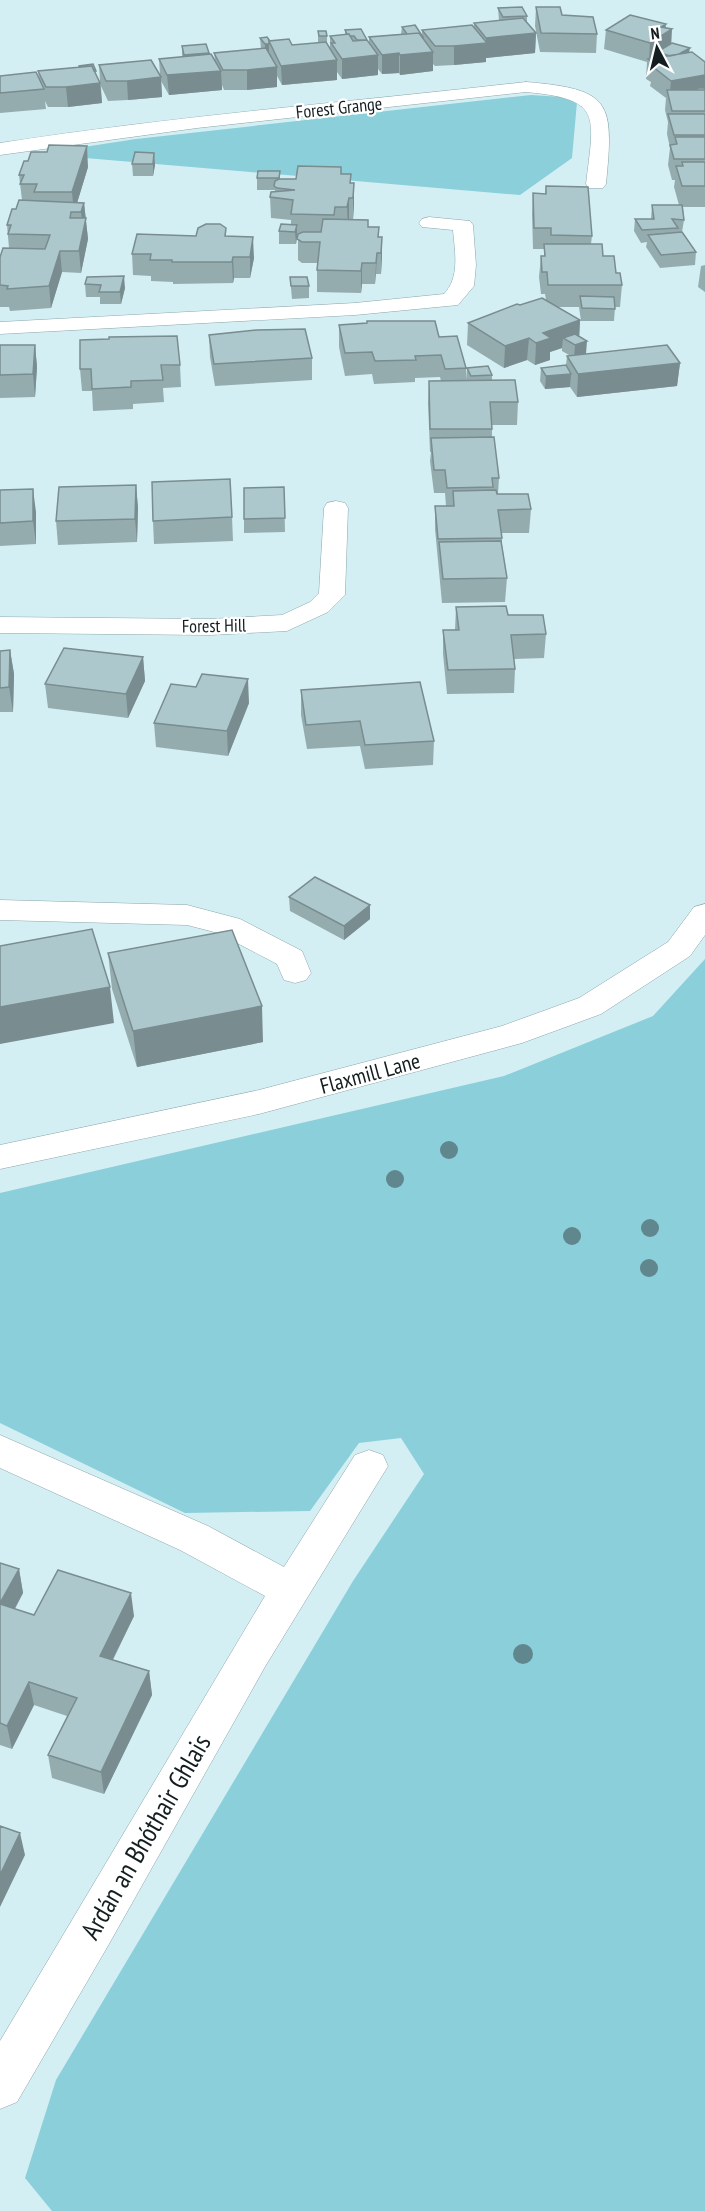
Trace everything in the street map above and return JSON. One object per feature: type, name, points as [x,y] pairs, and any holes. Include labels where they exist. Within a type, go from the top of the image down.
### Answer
[{"type":"street","name":"Forest Grange","points":[[0,149],[56,140],[305,111],[526,87],[555,88],[579,94],[594,104],[600,120],[596,184]]},
{"type":"street","points":[[0,328],[355,309],[450,300],[463,286],[466,265],[463,225],[429,223]]},
{"type":"street","name":"Forest Hill","points":[[0,625],[210,627],[287,623],[319,607],[332,595],[336,508]]},
{"type":"street","points":[[0,910],[187,915],[229,926],[291,958],[295,973]]},
{"type":"street","name":"Flaxmill Lane","points":[[0,1157],[259,1102],[511,1035],[590,1006],[679,949],[705,914]]},
{"type":"street","points":[[0,1451],[194,1538],[292,1591]]},
{"type":"street","name":"Ardán an Bhóthair Ghlais","points":[[0,2085],[93,1929],[252,1652],[369,1466]]},
{"type":"shaded area","points":[[531,95],[562,97],[577,102],[572,158],[520,195],[38,154],[136,139]]},
{"type":"shaded area","points":[[705,959],[705,2211],[52,2211],[25,2178],[56,2080],[353,1581],[424,1474],[401,1438],[359,1443],[310,1511],[185,1513],[0,1423],[0,1193],[504,1076],[653,1016]]},
{"type":"building","points":[[522,7],[527,16],[503,17],[498,8]]},
{"type":"building","points":[[536,7],[560,7],[562,15],[593,17],[597,34],[541,33]]},
{"type":"building","points":[[630,15],[666,24],[661,27],[672,29],[650,43],[606,30]]},
{"type":"building","points":[[523,18],[536,33],[486,38],[474,23]]},
{"type":"building","points":[[415,25],[423,37],[419,33],[407,34],[402,27]]},
{"type":"building","points":[[472,25],[487,43],[435,46],[422,30]]},
{"type":"building","points":[[361,29],[367,40],[357,40],[345,30]]},
{"type":"building","points":[[318,31],[326,31],[327,36],[319,36]]},
{"type":"building","points":[[419,33],[433,52],[382,55],[369,37]]},
{"type":"building","points":[[349,34],[353,41],[367,40],[378,55],[342,59],[331,43],[335,43],[330,36]]},
{"type":"building","points":[[267,37],[270,41],[269,44],[265,44],[260,38]]},
{"type":"building","points":[[289,39],[292,45],[326,42],[337,60],[281,66],[269,41]]},
{"type":"building","points":[[672,43],[690,48],[670,56],[657,52]]},
{"type":"building","points":[[206,44],[209,53],[184,55],[182,46]]},
{"type":"building","points":[[266,48],[277,67],[223,70],[214,53]]},
{"type":"building","points":[[692,52],[705,62],[705,75],[671,81],[652,66],[656,65],[648,59]]},
{"type":"building","points":[[211,54],[221,71],[167,75],[159,59]]},
{"type":"building","points":[[151,60],[161,77],[106,81],[99,65]]},
{"type":"building","points":[[93,64],[96,71],[92,66],[79,67],[79,66]]},
{"type":"building","points":[[92,66],[100,83],[46,87],[38,71]]},
{"type":"building","points":[[36,72],[44,89],[0,93],[0,76]]},
{"type":"building","points":[[667,90],[705,90],[705,111],[672,111]]},
{"type":"building","points":[[668,114],[705,114],[705,135],[674,135]]},
{"type":"building","points":[[675,137],[705,137],[705,159],[674,159],[670,145],[677,144]]},
{"type":"building","points":[[49,145],[87,146],[72,192],[34,192],[37,184],[20,184],[24,175],[19,175],[24,161],[28,161],[31,152],[47,152]]},
{"type":"building","points":[[135,152],[154,153],[153,164],[132,164]]},
{"type":"building","points":[[682,162],[705,162],[705,186],[682,186],[676,166],[683,166]]},
{"type":"building","points":[[298,166],[341,167],[341,174],[351,174],[350,183],[354,183],[353,198],[349,198],[347,207],[335,207],[334,215],[291,214],[293,200],[270,197],[271,192],[295,190],[274,186],[275,181],[279,179],[296,179]]},
{"type":"building","points":[[258,171],[280,171],[279,178],[257,178]]},
{"type":"building","points":[[546,186],[588,187],[592,236],[551,235],[551,228],[534,228],[533,193],[546,194]]},
{"type":"building","points":[[19,200],[84,203],[81,212],[71,212],[70,218],[86,218],[79,251],[60,251],[49,286],[7,289],[8,286],[0,285],[0,257],[3,248],[45,249],[50,235],[8,234],[11,225],[7,225],[12,209],[16,209]]},
{"type":"building","points":[[652,205],[682,205],[684,220],[672,219],[678,228],[642,230],[635,219],[654,219]]},
{"type":"building","points":[[323,219],[368,220],[368,227],[379,227],[378,237],[382,237],[381,253],[377,253],[376,263],[362,263],[361,271],[317,270],[320,242],[302,242],[297,239],[298,234],[303,232],[321,232]]},
{"type":"building","points":[[206,224],[220,224],[226,228],[225,236],[253,237],[250,257],[233,257],[232,262],[172,262],[172,260],[150,260],[151,254],[132,254],[137,234],[196,236],[198,228]]},
{"type":"building","points":[[281,224],[297,225],[295,232],[279,231]]},
{"type":"building","points":[[682,232],[696,252],[661,255],[648,235]]},
{"type":"building","points":[[544,244],[602,244],[603,256],[614,256],[616,273],[620,273],[622,285],[548,285],[547,272],[542,272],[541,256],[545,256]]},
{"type":"building","points":[[124,276],[120,292],[99,292],[101,285],[85,284],[87,277]]},
{"type":"building","points":[[290,277],[307,277],[309,286],[291,286]]},
{"type":"building","points":[[580,296],[614,297],[615,309],[582,308]]},
{"type":"building","points":[[542,298],[580,320],[543,333],[551,338],[536,343],[529,338],[505,346],[468,323],[517,304]]},
{"type":"building","points":[[367,321],[435,321],[439,337],[457,336],[466,368],[445,369],[441,355],[415,356],[416,360],[375,361],[372,352],[345,353],[339,325],[367,323]]},
{"type":"building","points":[[305,329],[312,358],[214,364],[209,335],[257,330]]},
{"type":"building","points":[[575,334],[587,341],[575,345],[563,338]]},
{"type":"building","points":[[177,336],[180,365],[161,365],[163,380],[131,381],[131,387],[92,389],[91,369],[80,369],[80,340],[109,339],[109,337]]},
{"type":"building","points":[[0,345],[35,345],[33,374],[0,375]]},
{"type":"building","points":[[667,345],[680,363],[578,374],[567,356]]},
{"type":"building","points":[[566,365],[571,374],[546,376],[541,368]]},
{"type":"building","points":[[488,366],[492,375],[471,376],[467,368]]},
{"type":"building","points":[[515,380],[518,402],[490,402],[492,429],[430,429],[429,381]]},
{"type":"building","points":[[494,437],[499,478],[492,478],[493,487],[447,488],[445,470],[434,470],[431,438]]},
{"type":"building","points":[[230,479],[232,517],[153,521],[152,482]]},
{"type":"building","points":[[136,485],[135,519],[56,521],[59,487]]},
{"type":"building","points":[[284,487],[285,518],[244,519],[244,488]]},
{"type":"building","points":[[33,489],[33,521],[0,523],[0,490]]},
{"type":"building","points":[[496,490],[497,494],[528,494],[531,509],[498,510],[502,538],[438,539],[435,506],[454,506],[453,491]]},
{"type":"building","points":[[501,541],[507,578],[443,579],[439,542]]},
{"type":"building","points":[[506,606],[508,615],[543,615],[546,634],[511,635],[515,669],[448,670],[443,630],[459,630],[456,607]]},
{"type":"building","points":[[64,648],[143,657],[126,694],[45,684]]},
{"type":"building","points":[[10,650],[9,687],[0,688],[0,651]]},
{"type":"building","points":[[202,674],[248,679],[227,731],[154,723],[171,684],[196,687]]},
{"type":"building","points":[[420,682],[434,741],[365,745],[360,721],[306,725],[301,690]]},
{"type":"building","points":[[315,877],[370,905],[344,926],[289,897]]},
{"type":"building","points":[[92,929],[110,987],[0,1007],[0,946]]},
{"type":"building","points":[[232,930],[262,1006],[133,1031],[108,953]]},
{"type":"building","points":[[0,1563],[19,1569],[0,1603]]},
{"type":"building","points":[[58,1570],[131,1593],[100,1656],[149,1671],[101,1772],[48,1755],[77,1698],[29,1682],[7,1726],[0,1723],[0,1604],[34,1615]]},
{"type":"building","points":[[0,1826],[20,1833],[0,1875]]}]
